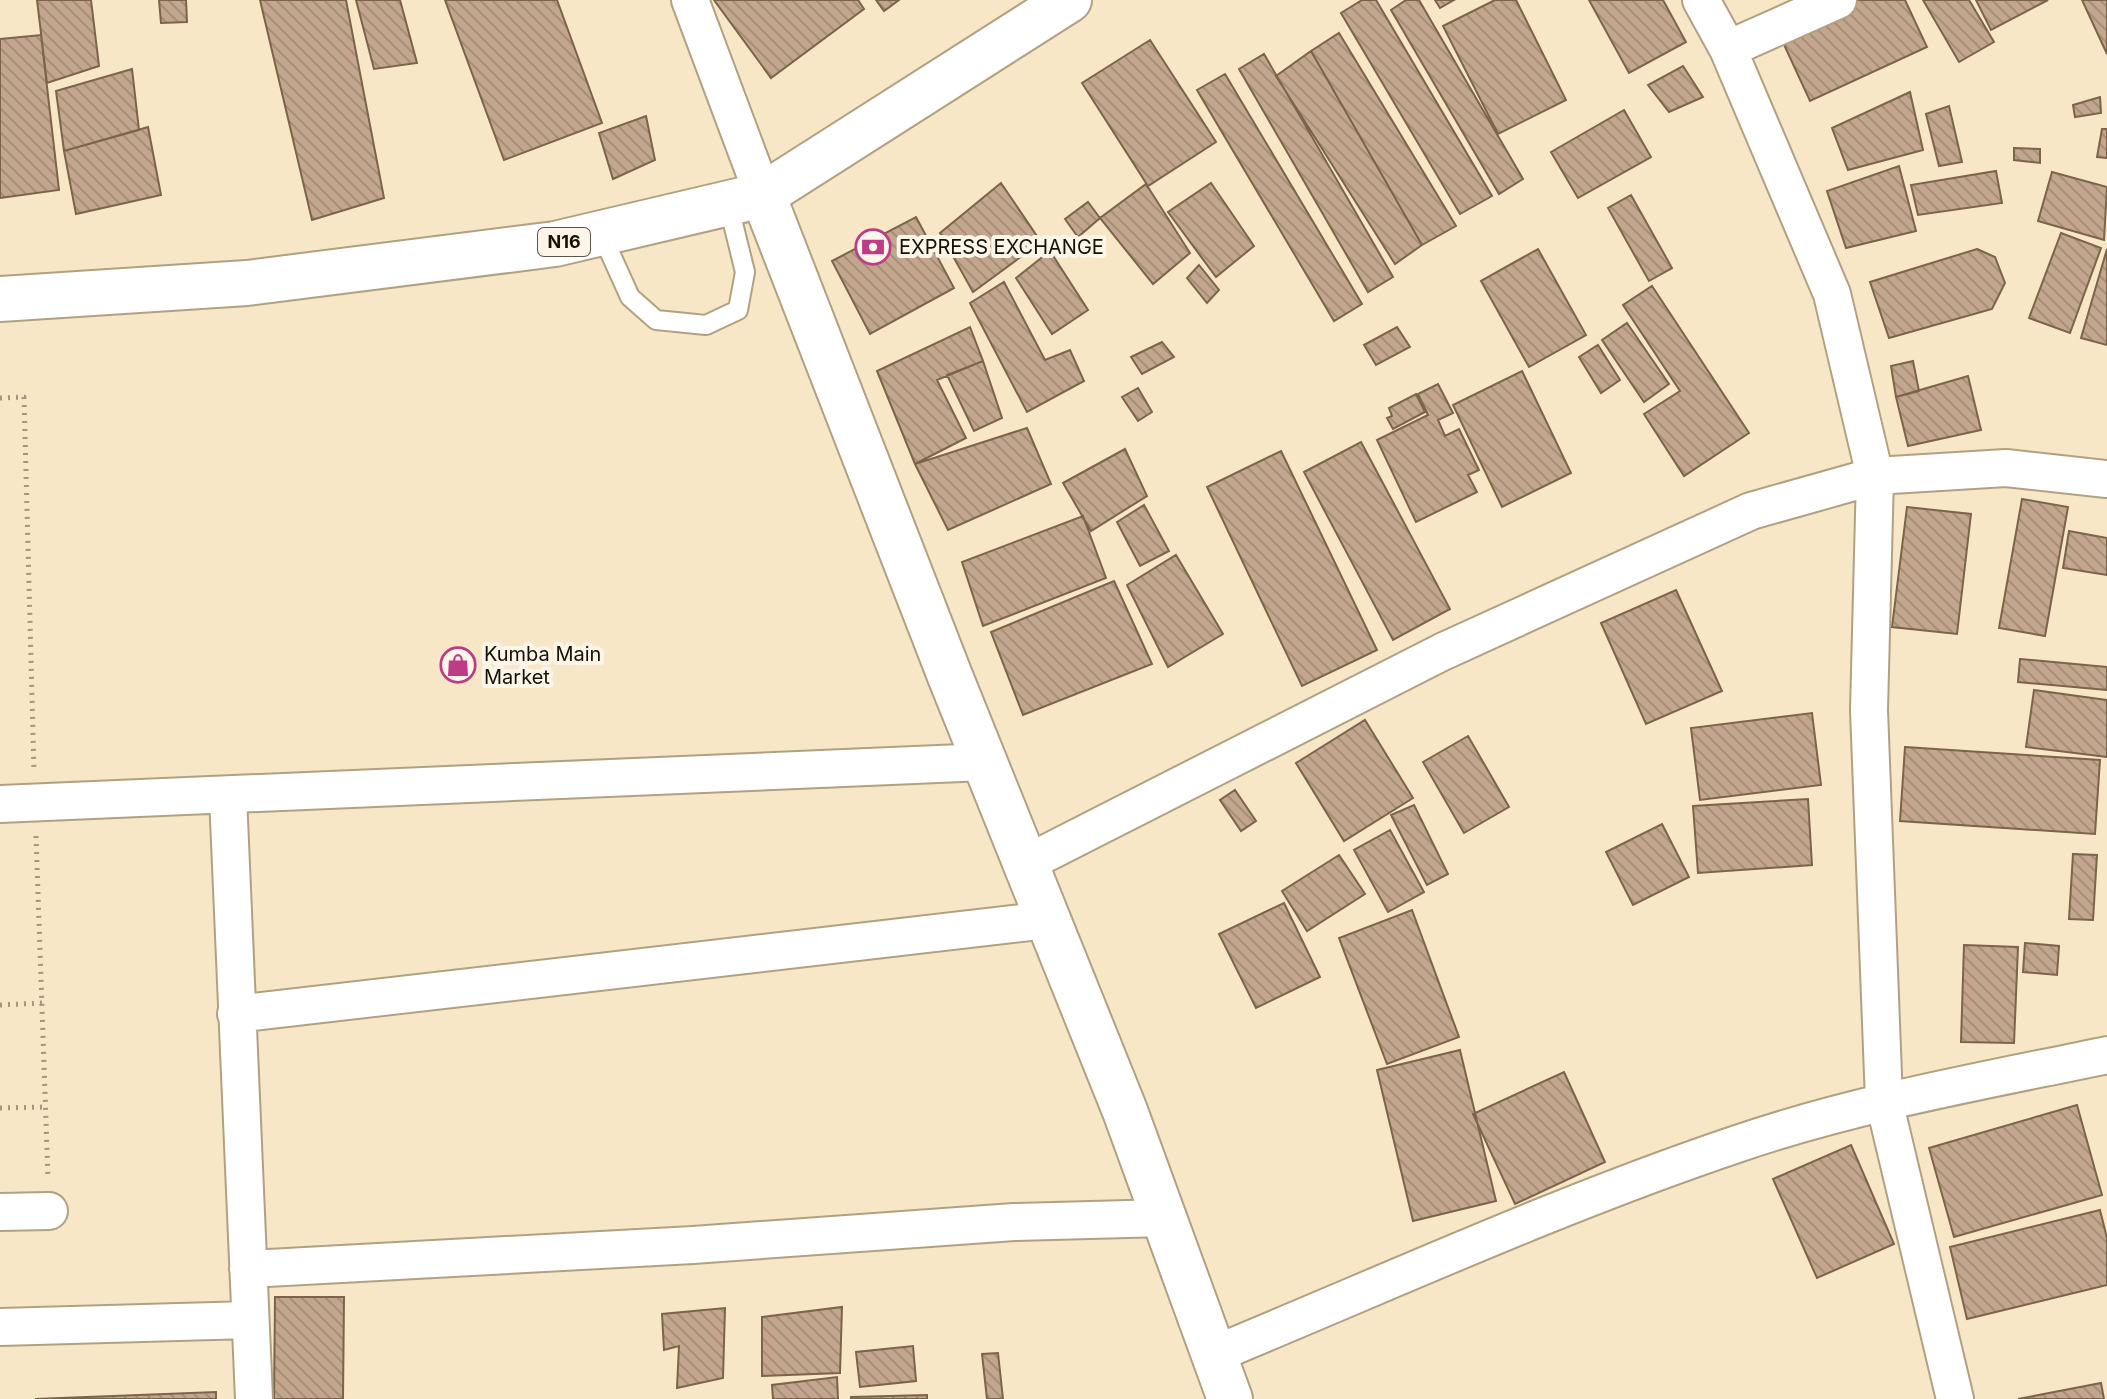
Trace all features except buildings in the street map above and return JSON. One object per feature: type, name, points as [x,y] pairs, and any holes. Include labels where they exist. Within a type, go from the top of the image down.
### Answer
[{"type":"main road","name":"N16","points":[[0,299],[247,283],[555,244],[746,199],[1069,0]]},
{"type":"main road","points":[[746,199],[985,762],[1165,1218],[1230,1399]]},
{"type":"street","points":[[690,0],[746,199]]},
{"type":"street","points":[[1701,0],[1728,49],[1832,294],[1875,476],[1869,710],[1884,1101],[1955,1399]]},
{"type":"street","points":[[1728,49],[1838,0]]},
{"type":"street","points":[[1025,864],[1442,652],[1736,517],[1875,476],[2006,468],[2107,479]]},
{"type":"street","points":[[18,804],[985,762]]},
{"type":"street","points":[[228,796],[254,1399]]},
{"type":"street","points":[[236,1014],[1048,920]]},
{"type":"street","points":[[1215,1354],[1555,1214],[1723,1149],[1884,1101],[2107,1055]]},
{"type":"street","points":[[0,1212],[49,1211]]},
{"type":"street","points":[[248,1269],[693,1245],[1014,1222],[1165,1218]]},
{"type":"street","points":[[0,1327],[250,1320]]},
{"type":"lane","points":[[601,233],[630,297],[656,320],[706,325],[738,310],[745,272],[746,199]]},
{"type":"path","points":[[0,398],[24,397],[18,804],[42,1003],[49,1211]]},
{"type":"path","points":[[0,1005],[42,1003]]},
{"type":"path","points":[[0,1108],[46,1107]]},
{"type":"place","name":"EXPRESS EXCHANGE","points":[[873,247]]},
{"type":"place","name":"Kumba Main Market","points":[[458,665]]}]
